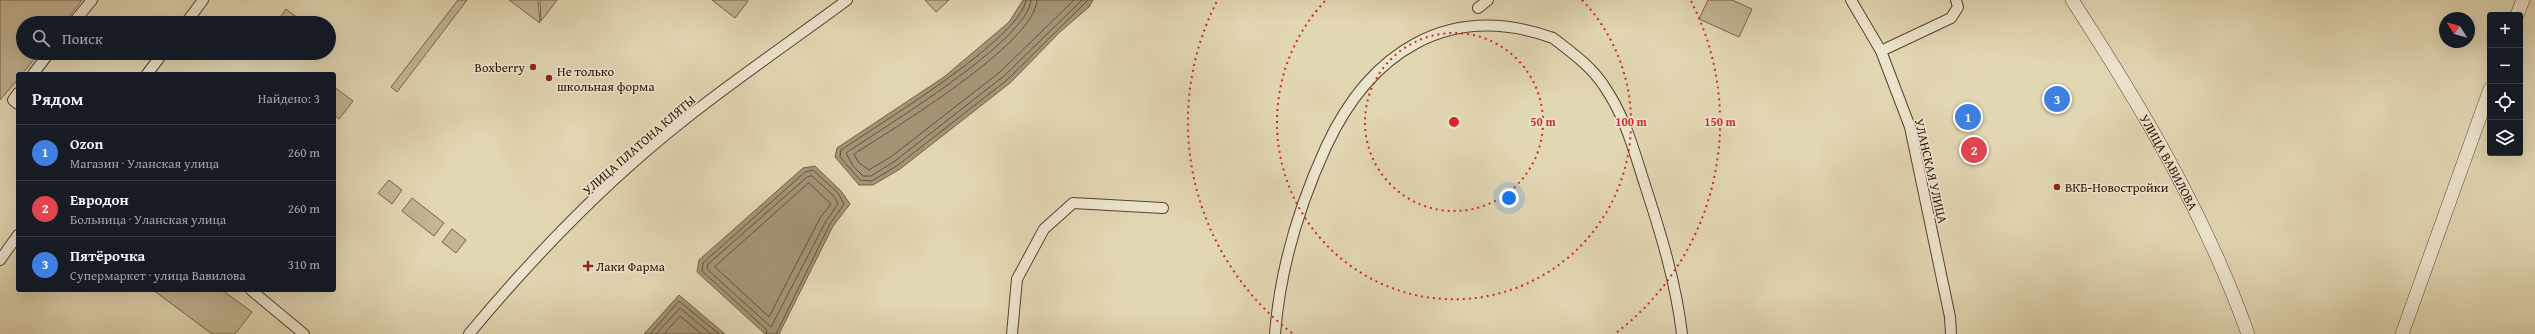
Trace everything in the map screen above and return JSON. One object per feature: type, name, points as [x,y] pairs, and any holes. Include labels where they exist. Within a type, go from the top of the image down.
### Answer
[{"type":"street","points":[[79,16],[92,0]]},
{"type":"street","points":[[191,16],[203,0]]},
{"type":"street","name":"УЛИЦА ПЛАТОНА КЛЯТЫ","points":[[469,334],[530,265],[617,178],[683,121],[847,0]]},
{"type":"street","points":[[1488,0],[1474,9],[1491,11]]},
{"type":"street","name":"УЛАНСКАЯ УЛИЦА","points":[[1851,0],[1881,51],[1910,127],[1950,317],[1951,334]]},
{"type":"street","points":[[1881,51],[1951,18],[1958,7],[1956,0]]},
{"type":"street","name":"УЛИЦА ВАВИЛОВА","points":[[2072,0],[2117,68],[2177,172],[2228,279],[2248,334]]},
{"type":"street","points":[[2518,12],[2523,0]]},
{"type":"street","points":[[1518,18],[1544,32],[1585,63],[1604,86],[1628,129],[1667,252],[1682,334]]},
{"type":"street","points":[[1275,334],[1280,291],[1297,217],[1317,166],[1335,128],[1355,93],[1377,61],[1394,45]]},
{"type":"street","points":[[34,72],[43,60]]},
{"type":"street","points":[[149,72],[158,60]]},
{"type":"street","points":[[2402,334],[2487,96]]},
{"type":"street","points":[[1012,334],[1017,279],[1044,229],[1074,203],[1163,208]]},
{"type":"street","points":[[0,260],[16,238]]},
{"type":"street","points":[[253,292],[304,334]]},
{"type":"shaded area","points":[[0,0],[82,0],[69,16],[16,16],[16,60],[33,60],[24,72],[16,72],[16,81],[0,100]]},
{"type":"shaded area","points":[[458,0],[467,0],[397,92],[391,87]]},
{"type":"shaded area","points":[[509,0],[538,0],[540,23]]},
{"type":"shaded area","points":[[540,0],[557,0],[541,21]]},
{"type":"shaded area","points":[[712,0],[747,0],[748,1],[735,18]]},
{"type":"shaded area","points":[[925,0],[949,0],[936,12]]},
{"type":"shaded area","points":[[1708,0],[1732,0],[1752,9],[1739,37],[1699,19]]},
{"type":"shaded area","points":[[286,9],[295,16],[281,16]]},
{"type":"shaded area","points":[[336,88],[353,101],[339,119],[336,117]]},
{"type":"shaded area","points":[[389,180],[402,190],[392,204],[378,193]]},
{"type":"shaded area","points":[[412,198],[444,223],[434,236],[402,211]]},
{"type":"shaded area","points":[[452,229],[466,240],[456,253],[442,242]]},
{"type":"shaded area","points":[[156,292],[225,292],[252,312],[235,334],[212,334]]},
{"type":"water","points":[[1023,0],[1093,0],[1089,7],[1060,32],[1010,83],[900,169],[873,185],[859,185],[835,157],[837,148],[944,77],[1009,22]]},
{"type":"water","points":[[815,166],[841,191],[850,204],[833,226],[779,334],[765,334],[697,272],[699,260],[803,168]]},
{"type":"water","points":[[679,295],[725,334],[644,334]]},
{"type":"place","name":"Boxberry","points":[[533,67]]},
{"type":"place","name":"Не только школьная форма","points":[[549,78]]},
{"type":"place","name":"Пятёрочка","points":[[2057,99]]},
{"type":"place","name":"Ozon","points":[[1968,117]]},
{"type":"place","name":"Евродон","points":[[1974,150]]},
{"type":"place","name":"ВКБ-Новостройки","points":[[2057,187]]},
{"type":"place","name":"Лаки Фарма","points":[[588,266]]}]
